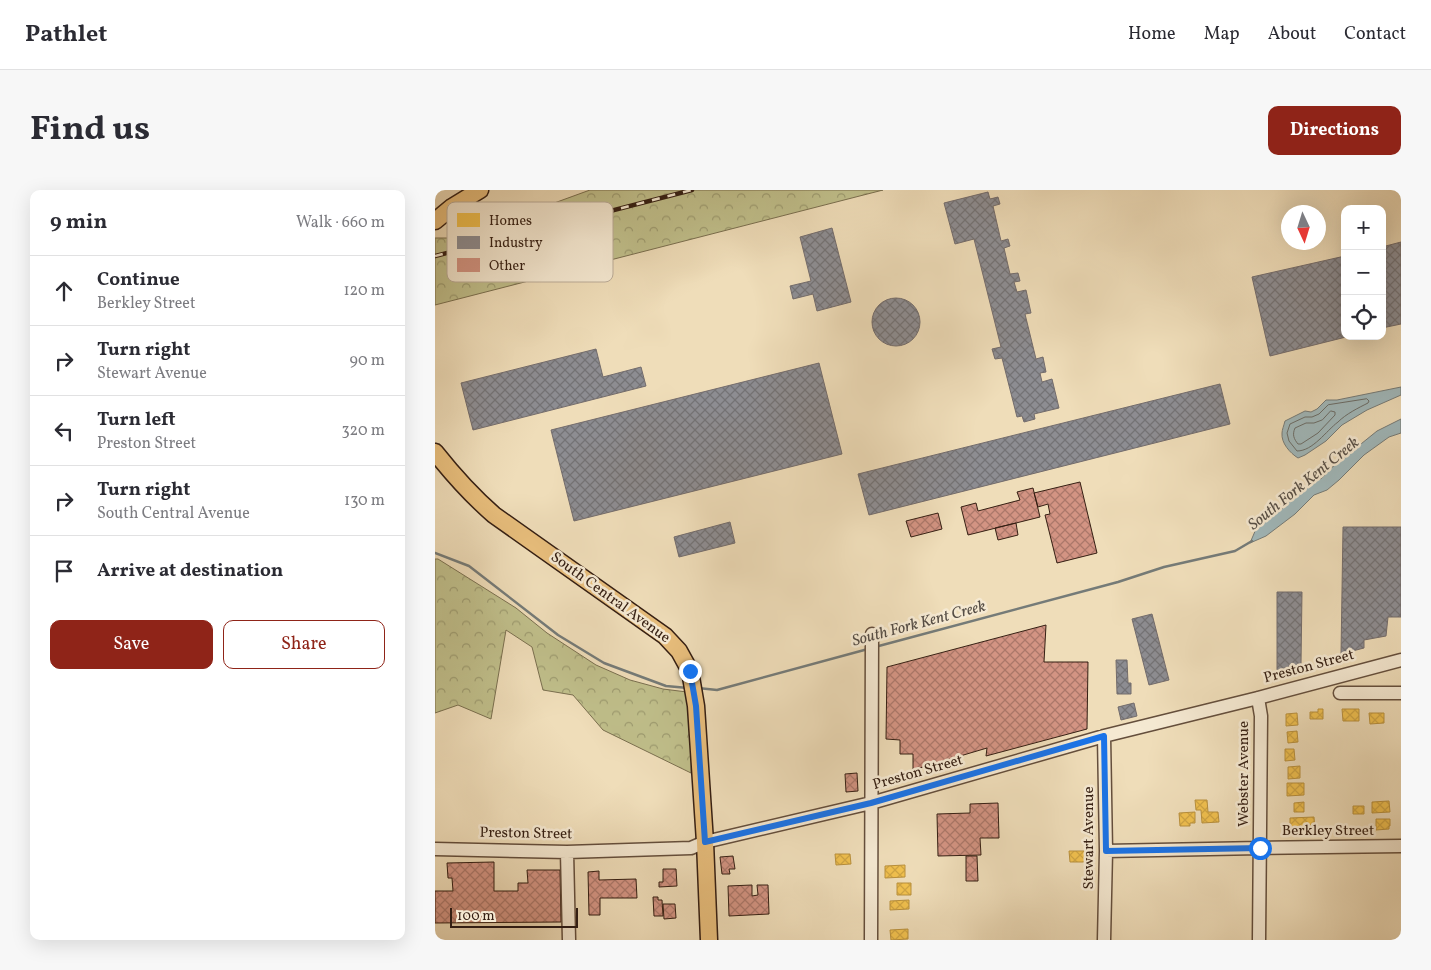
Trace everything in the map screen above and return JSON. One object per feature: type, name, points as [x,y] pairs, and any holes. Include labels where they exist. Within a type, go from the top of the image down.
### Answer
[{"type":"main road","points":[[461,202],[481,190]]},
{"type":"main road","points":[[435,222],[447,211]]},
{"type":"main road","name":"South Central Avenue","points":[[435,452],[473,497],[494,515],[665,636],[679,651],[690,671],[696,706],[709,940]]},
{"type":"street","points":[[871,940],[872,634]]},
{"type":"street","name":"Preston Street","points":[[435,849],[567,852],[691,848],[705,842],[871,803],[1104,736],[1401,660]]},
{"type":"street","points":[[1340,693],[1401,693]]},
{"type":"street","name":"Webster Avenue","points":[[1258,698],[1261,716],[1259,940]]},
{"type":"street","name":"Stewart Avenue","points":[[1104,736],[1106,851],[1104,940]]},
{"type":"street","name":"Berkley Street","points":[[1106,851],[1401,846]]},
{"type":"street","points":[[567,852],[569,940]]},
{"type":"green space","points":[[590,190],[883,190],[613,259],[613,202],[557,202]]},
{"type":"green space","points":[[435,238],[447,238],[447,282],[525,282],[435,305]]},
{"type":"green space","points":[[435,559],[438,559],[516,608],[547,633],[596,665],[630,680],[663,689],[687,692],[692,746],[691,773],[603,730],[573,695],[543,690],[532,647],[506,630],[491,719],[458,705],[435,713]]},
{"type":"water","points":[[1401,387],[1401,395],[1367,410],[1342,425],[1326,441],[1305,455],[1298,458],[1289,451],[1285,444],[1282,433],[1285,421],[1305,411],[1311,412],[1317,409],[1326,400],[1337,400]]},
{"type":"water","points":[[1401,419],[1401,433],[1389,437],[1364,455],[1327,490],[1314,495],[1295,514],[1266,536],[1250,543],[1256,529],[1282,509],[1302,488],[1322,478],[1330,469],[1377,431]]},
{"type":"building: Homes","points":[[1318,709],[1323,709],[1323,719],[1310,719],[1310,712],[1318,712]]},
{"type":"building: Homes","points":[[1342,709],[1359,709],[1359,721],[1343,721]]},
{"type":"building: Homes","points":[[1297,713],[1298,725],[1286,726],[1286,714]]},
{"type":"building: Homes","points":[[1369,713],[1384,713],[1384,723],[1370,724]]},
{"type":"building: Homes","points":[[1297,731],[1298,742],[1288,743],[1287,732]]},
{"type":"building: Homes","points":[[1285,749],[1294,749],[1295,760],[1285,761]]},
{"type":"building: Homes","points":[[1300,766],[1300,778],[1288,779],[1288,767]]},
{"type":"building: Homes","points":[[1287,783],[1304,783],[1304,795],[1287,796]]},
{"type":"building: Homes","points":[[1195,800],[1207,800],[1208,812],[1218,812],[1219,822],[1202,823],[1201,810],[1196,810]]},
{"type":"building: Homes","points":[[1389,801],[1390,812],[1372,813],[1372,802]]},
{"type":"building: Homes","points":[[1304,802],[1304,812],[1294,812],[1294,803]]},
{"type":"building: Homes","points":[[1353,806],[1364,806],[1364,814],[1353,814]]},
{"type":"building: Homes","points":[[1195,812],[1195,823],[1190,823],[1190,826],[1180,826],[1179,813]]},
{"type":"building: Homes","points":[[1314,817],[1315,830],[1290,830],[1290,818]]},
{"type":"building: Homes","points":[[1376,819],[1390,819],[1389,829],[1376,830]]},
{"type":"building: Homes","points":[[1069,851],[1087,851],[1087,862],[1070,862]]},
{"type":"building: Homes","points":[[835,854],[850,854],[851,864],[836,865]]},
{"type":"building: Homes","points":[[905,865],[905,877],[885,878],[885,866]]},
{"type":"building: Homes","points":[[897,883],[911,883],[911,895],[897,895]]},
{"type":"building: Homes","points":[[909,900],[909,909],[890,910],[890,901]]},
{"type":"building: Homes","points":[[908,929],[908,939],[891,940],[890,930]]},
{"type":"building: Industry","points":[[988,192],[990,199],[998,197],[1000,204],[993,206],[1001,241],[1008,239],[1010,246],[1004,248],[1010,274],[1018,273],[1020,281],[1014,282],[1017,292],[1026,290],[1031,313],[1025,314],[1036,359],[1043,357],[1046,372],[1040,373],[1042,382],[1052,379],[1059,408],[1034,414],[1035,419],[1024,422],[1022,416],[1017,417],[1002,358],[995,359],[992,349],[1001,347],[974,239],[955,244],[944,203]]},
{"type":"building: Industry","points":[[832,228],[851,302],[817,311],[813,294],[793,299],[790,286],[811,281],[800,237]]},
{"type":"building: Industry","points":[[1401,242],[1401,324],[1386,327],[1386,250],[1386,246]]},
{"type":"building: Industry","points":[[1341,257],[1341,338],[1270,356],[1252,277]]},
{"type":"building: Industry","points":[[891,298],[901,298],[910,302],[916,308],[919,313],[919,331],[910,342],[901,346],[891,346],[882,342],[876,336],[872,327],[872,317],[876,308],[882,302]]},
{"type":"building: Industry","points":[[596,349],[603,377],[641,367],[646,386],[473,430],[461,383]]},
{"type":"building: Industry","points":[[819,363],[842,454],[574,521],[551,430]]},
{"type":"building: Industry","points":[[1220,384],[1230,424],[869,515],[858,474]]},
{"type":"building: Industry","points":[[730,522],[735,543],[679,557],[674,537]]},
{"type":"building: Industry","points":[[1343,527],[1401,527],[1401,617],[1388,617],[1386,636],[1364,640],[1364,648],[1341,654]]},
{"type":"building: Industry","points":[[1277,592],[1302,592],[1301,664],[1277,670]]},
{"type":"building: Industry","points":[[1152,614],[1169,680],[1149,685],[1132,619]]},
{"type":"building: Industry","points":[[1116,660],[1127,660],[1128,683],[1131,683],[1131,694],[1117,694]]},
{"type":"building: Industry","points":[[1134,703],[1137,716],[1121,720],[1118,707]]},
{"type":"building: Other","points":[[1080,482],[1097,553],[1057,563],[1045,515],[1050,514],[1048,504],[1038,507],[1034,493]]},
{"type":"building: Other","points":[[1033,488],[1040,517],[968,535],[961,507],[976,503],[978,511],[1020,500],[1017,492]]},
{"type":"building: Other","points":[[938,513],[942,529],[911,537],[906,521]]},
{"type":"building: Other","points":[[1016,523],[1018,535],[998,540],[995,528]]},
{"type":"building: Other","points":[[1046,625],[1044,662],[1088,662],[1087,729],[986,756],[987,748],[913,770],[913,754],[900,754],[900,740],[886,739],[887,667]]},
{"type":"building: Other","points":[[857,773],[858,791],[846,792],[845,774]]},
{"type":"building: Other","points":[[998,803],[999,838],[980,838],[981,855],[938,856],[937,814],[970,813],[970,804]]},
{"type":"building: Other","points":[[733,856],[735,869],[729,869],[730,874],[722,874],[720,857]]},
{"type":"building: Other","points":[[966,856],[977,856],[978,881],[966,881]]},
{"type":"building: Other","points":[[494,862],[494,891],[518,891],[518,883],[528,883],[527,870],[560,870],[561,922],[435,923],[435,891],[453,891],[452,878],[448,878],[447,863]]},
{"type":"building: Other","points":[[663,869],[676,869],[677,886],[659,887],[659,882],[663,882]]},
{"type":"building: Other","points":[[599,871],[599,880],[636,879],[637,898],[600,898],[600,915],[589,915],[588,872]]},
{"type":"building: Other","points":[[752,885],[752,896],[758,895],[757,885],[768,885],[769,914],[729,916],[728,886]]},
{"type":"building: Other","points":[[653,897],[658,897],[658,900],[662,900],[663,916],[654,916]]},
{"type":"building: Other","points":[[663,904],[675,904],[676,918],[664,919]]},
{"type":"waterway","name":"South Fork Kent Creek","points":[[875,647],[1118,582],[1164,567],[1235,551],[1252,541]]},
{"type":"waterway","name":"South Fork Kent Creek","points":[[435,553],[469,566],[558,635],[604,663],[666,686],[688,688]]},
{"type":"waterway","name":"South Fork Kent Creek","points":[[698,688],[717,690],[868,649]]},
{"type":"railway","points":[[613,210],[692,190]]},
{"type":"railway","points":[[435,256],[447,253]]},
{"type":"route","points":[[690,671],[699,737],[705,842],[871,803],[1104,736],[1106,851],[1260,848]]}]
